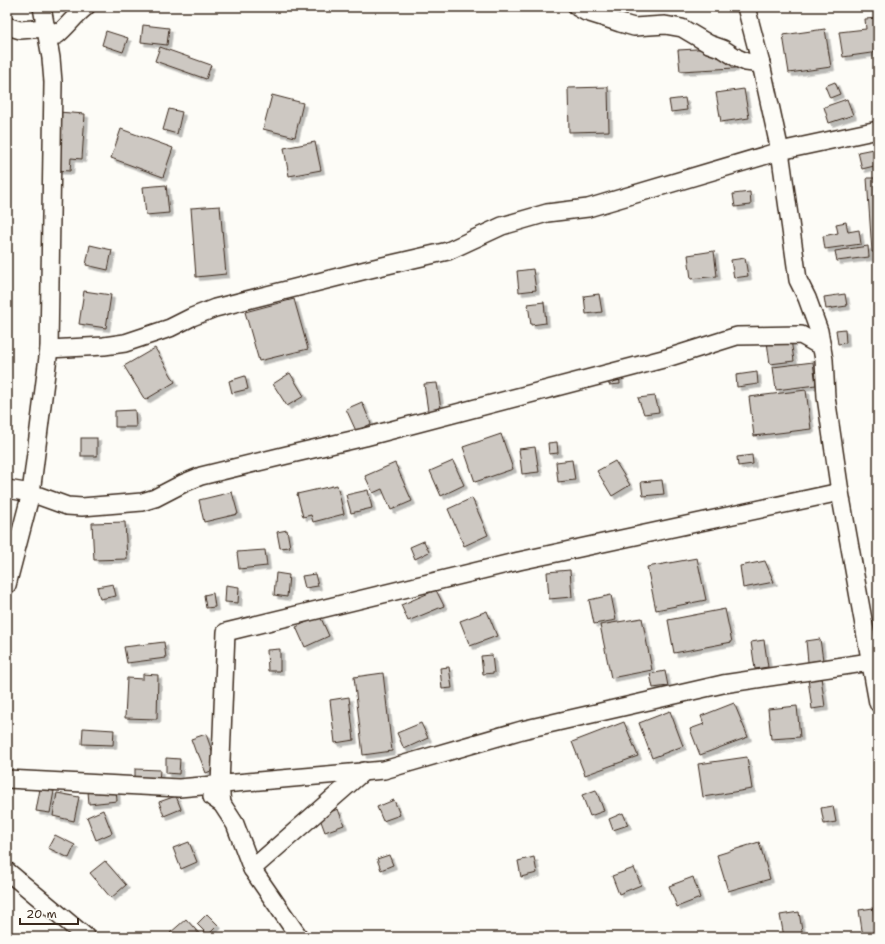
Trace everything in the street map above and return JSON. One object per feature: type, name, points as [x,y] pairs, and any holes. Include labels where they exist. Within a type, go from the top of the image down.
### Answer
[{"type":"street","points":[[7,586],[31,493],[48,349],[53,82],[52,58],[42,7]]},
{"type":"street","points":[[7,26],[20,30],[46,28],[57,35],[64,30],[86,7]]},
{"type":"street","points":[[577,7],[586,12],[634,27],[665,25],[682,28],[737,58],[746,62],[761,64]]},
{"type":"street","points":[[746,7],[761,64],[780,151],[798,280],[807,298],[819,331],[824,360],[826,396],[840,492],[878,704]]},
{"type":"street","points":[[48,349],[104,346],[125,343],[170,328],[215,308],[448,251],[502,226],[547,213],[588,208],[780,151],[878,130]]},
{"type":"street","points":[[7,489],[31,493],[67,506],[82,507],[142,502],[155,498],[201,476],[411,425],[667,358],[737,336],[801,335],[822,347]]},
{"type":"street","points":[[222,804],[220,785],[226,632],[519,561],[840,492]]},
{"type":"street","points":[[7,779],[179,788],[384,770],[522,730],[723,684],[870,662]]},
{"type":"street","points":[[252,869],[364,771]]},
{"type":"street","points":[[179,788],[208,795],[222,804],[235,824],[252,869],[299,937]]},
{"type":"street","points":[[7,871],[86,937]]},
{"type":"building","points":[[878,18],[878,52],[843,57],[839,32],[866,29],[865,19]]},
{"type":"building","points":[[143,25],[169,28],[167,45],[141,42]]},
{"type":"building","points":[[825,29],[831,67],[789,73],[783,35]]},
{"type":"building","points":[[106,31],[128,38],[123,52],[102,45]]},
{"type":"building","points":[[160,47],[211,65],[206,79],[155,61]]},
{"type":"building","points":[[733,47],[735,68],[680,71],[678,50]]},
{"type":"building","points":[[835,82],[840,94],[830,98],[825,86]]},
{"type":"building","points":[[608,87],[609,131],[569,132],[568,88]]},
{"type":"building","points":[[744,89],[749,118],[721,122],[716,93]]},
{"type":"building","points":[[272,95],[303,103],[295,137],[263,129]]},
{"type":"building","points":[[685,98],[687,110],[671,112],[669,100]]},
{"type":"building","points":[[847,99],[853,115],[829,123],[824,107]]},
{"type":"building","points":[[169,109],[182,112],[177,134],[163,130]]},
{"type":"building","points":[[58,112],[85,114],[82,159],[71,158],[70,171],[54,170]]},
{"type":"building","points":[[121,129],[173,148],[163,177],[111,158]]},
{"type":"building","points":[[315,142],[321,170],[289,176],[284,148]]},
{"type":"building","points":[[878,148],[878,165],[862,169],[858,152]]},
{"type":"building","points":[[867,178],[878,178],[878,252],[872,252]]},
{"type":"building","points":[[166,185],[169,213],[146,215],[143,187]]},
{"type":"building","points":[[750,192],[751,205],[735,207],[733,194]]},
{"type":"building","points":[[220,206],[226,274],[196,277],[191,208]]},
{"type":"building","points":[[846,222],[848,232],[859,230],[861,244],[825,249],[823,236],[838,233],[836,224]]},
{"type":"building","points":[[90,245],[112,250],[108,270],[86,265]]},
{"type":"building","points":[[868,246],[869,257],[837,261],[835,251]]},
{"type":"building","points":[[714,251],[717,276],[691,279],[688,255]]},
{"type":"building","points":[[745,258],[748,276],[734,278],[731,260]]},
{"type":"building","points":[[533,269],[536,290],[519,292],[517,271]]},
{"type":"building","points":[[84,291],[111,295],[106,328],[79,324]]},
{"type":"building","points":[[599,294],[602,312],[586,314],[584,296]]},
{"type":"building","points":[[845,294],[847,306],[826,309],[824,297]]},
{"type":"building","points":[[294,299],[308,349],[259,361],[245,312]]},
{"type":"building","points":[[544,302],[546,323],[531,325],[528,304]]},
{"type":"building","points":[[845,329],[846,343],[838,344],[836,330]]},
{"type":"building","points":[[791,339],[794,361],[770,364],[767,342]]},
{"type":"building","points":[[155,348],[175,382],[145,400],[124,366]]},
{"type":"building","points":[[813,362],[816,385],[776,390],[773,367]]},
{"type":"building","points":[[757,372],[758,384],[737,387],[736,375]]},
{"type":"building","points":[[290,373],[304,396],[287,406],[273,384]]},
{"type":"building","points":[[619,374],[620,384],[609,385],[608,375]]},
{"type":"building","points":[[245,376],[248,389],[232,393],[229,381]]},
{"type":"building","points":[[437,383],[441,409],[428,411],[424,384]]},
{"type":"building","points":[[806,390],[811,429],[754,436],[749,397]]},
{"type":"building","points":[[655,396],[659,412],[644,414],[638,398]]},
{"type":"building","points":[[362,402],[371,424],[356,431],[346,409]]},
{"type":"building","points":[[135,410],[136,427],[115,427],[115,411]]},
{"type":"building","points":[[501,434],[513,469],[475,482],[463,447]]},
{"type":"building","points":[[81,438],[97,438],[97,456],[81,456]]},
{"type":"building","points":[[557,442],[558,453],[549,454],[548,443]]},
{"type":"building","points":[[535,447],[539,472],[522,474],[519,449]]},
{"type":"building","points":[[752,455],[753,464],[738,466],[737,457]]},
{"type":"building","points":[[572,460],[575,480],[558,482],[556,462]]},
{"type":"building","points":[[453,461],[464,485],[441,496],[430,471]]},
{"type":"building","points":[[615,461],[630,485],[612,496],[597,471]]},
{"type":"building","points":[[395,463],[412,501],[391,510],[382,489],[373,493],[365,476]]},
{"type":"building","points":[[662,480],[664,494],[643,496],[641,482]]},
{"type":"building","points":[[337,485],[344,514],[313,522],[311,515],[303,517],[297,494]]},
{"type":"building","points":[[368,490],[372,508],[351,513],[346,495]]},
{"type":"building","points":[[232,492],[238,514],[204,522],[199,500]]},
{"type":"building","points":[[472,498],[488,535],[464,546],[448,509]]},
{"type":"building","points":[[125,522],[127,559],[94,560],[92,523]]},
{"type":"building","points":[[287,530],[290,547],[280,548],[277,532]]},
{"type":"building","points":[[424,541],[429,552],[415,559],[410,547]]},
{"type":"building","points":[[265,550],[267,566],[239,569],[237,552]]},
{"type":"building","points":[[697,558],[706,600],[656,610],[647,567]]},
{"type":"building","points":[[765,561],[774,582],[743,588],[740,566]]},
{"type":"building","points":[[570,570],[572,597],[549,599],[547,572]]},
{"type":"building","points":[[276,573],[289,575],[287,597],[274,595]]},
{"type":"building","points":[[315,574],[318,586],[305,588],[302,576]]},
{"type":"building","points":[[113,584],[116,596],[100,599],[97,587]]},
{"type":"building","points":[[226,585],[239,587],[238,603],[225,602]]},
{"type":"building","points":[[436,590],[444,606],[408,621],[401,605]]},
{"type":"building","points":[[213,593],[215,607],[206,608],[204,595]]},
{"type":"building","points":[[611,595],[616,620],[594,624],[589,600]]},
{"type":"building","points":[[725,609],[732,642],[674,653],[668,620]]},
{"type":"building","points":[[487,611],[497,636],[470,646],[460,621]]},
{"type":"building","points":[[320,616],[329,636],[305,647],[296,627]]},
{"type":"building","points":[[642,618],[652,670],[611,678],[600,625]]},
{"type":"building","points":[[820,639],[823,660],[808,662],[806,641]]},
{"type":"building","points":[[764,640],[768,667],[755,669],[751,642]]},
{"type":"building","points":[[164,642],[166,658],[127,663],[124,647]]},
{"type":"building","points":[[280,649],[280,671],[268,671],[267,650]]},
{"type":"building","points":[[492,655],[494,673],[483,674],[481,656]]},
{"type":"building","points":[[449,667],[452,688],[442,689],[440,668]]},
{"type":"building","points":[[665,671],[668,686],[653,688],[650,674]]},
{"type":"building","points":[[383,673],[392,751],[363,755],[354,677]]},
{"type":"building","points":[[143,674],[158,675],[157,719],[125,718],[127,678],[143,679]]},
{"type":"building","points":[[821,677],[825,707],[812,709],[808,679]]},
{"type":"building","points":[[349,697],[354,740],[335,743],[330,700]]},
{"type":"building","points":[[734,703],[748,737],[700,755],[690,729],[704,724],[701,716]]},
{"type":"building","points":[[797,706],[800,737],[771,739],[768,709]]},
{"type":"building","points":[[670,711],[683,746],[652,758],[639,723]]},
{"type":"building","points":[[624,722],[638,756],[585,775],[572,742]]},
{"type":"building","points":[[421,723],[428,738],[404,749],[397,733]]},
{"type":"building","points":[[83,728],[114,730],[113,745],[82,744]]},
{"type":"building","points":[[206,734],[218,768],[206,773],[191,739]]},
{"type":"building","points":[[747,757],[752,789],[703,797],[698,764]]},
{"type":"building","points":[[166,758],[180,759],[179,774],[166,773]]},
{"type":"building","points":[[135,769],[160,770],[159,781],[135,780]]},
{"type":"building","points":[[116,788],[117,801],[89,804],[88,791]]},
{"type":"building","points":[[40,789],[54,791],[50,813],[36,811]]},
{"type":"building","points":[[596,790],[604,811],[590,816],[582,795]]},
{"type":"building","points":[[57,793],[79,797],[74,821],[53,816]]},
{"type":"building","points":[[176,796],[181,809],[164,816],[159,802]]},
{"type":"building","points":[[394,800],[400,815],[383,821],[377,807]]},
{"type":"building","points":[[833,806],[836,822],[824,824],[821,808]]},
{"type":"building","points":[[338,809],[344,825],[325,832],[319,816]]},
{"type":"building","points":[[103,810],[112,833],[96,840],[87,817]]},
{"type":"building","points":[[623,813],[628,825],[613,830],[609,819]]},
{"type":"building","points":[[55,835],[75,845],[69,858],[48,848]]},
{"type":"building","points":[[189,842],[197,862],[181,869],[173,848]]},
{"type":"building","points":[[759,842],[770,879],[728,891],[717,855]]},
{"type":"building","points":[[389,855],[393,865],[381,870],[377,859]]},
{"type":"building","points":[[534,857],[537,873],[521,877],[518,861]]},
{"type":"building","points":[[105,861],[126,885],[111,898],[90,873]]},
{"type":"building","points":[[634,868],[641,885],[619,894],[612,876]]},
{"type":"building","points":[[693,877],[700,898],[677,907],[669,886]]},
{"type":"building","points":[[873,908],[878,935],[863,937],[859,910]]},
{"type":"building","points":[[799,912],[803,937],[784,937],[780,915]]},
{"type":"building","points":[[207,914],[218,925],[208,935],[197,924]]},
{"type":"building","points":[[186,919],[202,937],[174,937],[170,933]]}]
